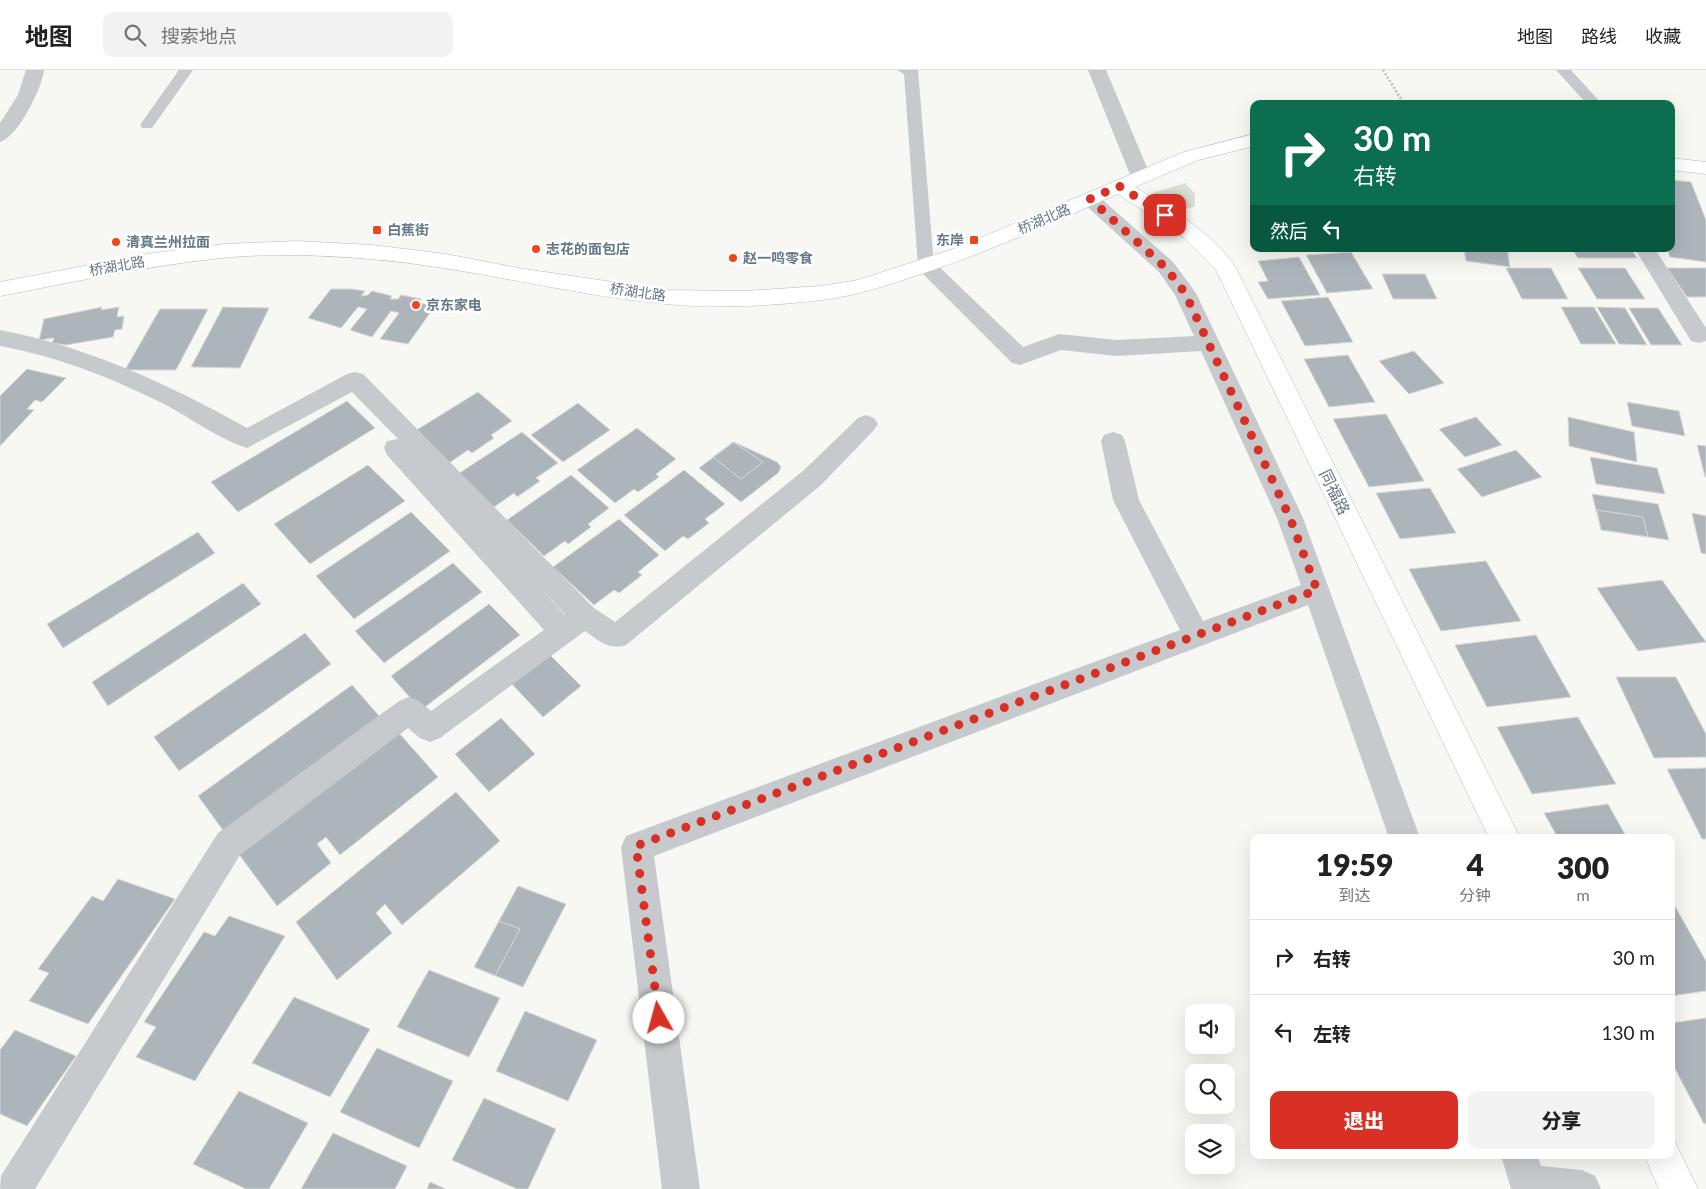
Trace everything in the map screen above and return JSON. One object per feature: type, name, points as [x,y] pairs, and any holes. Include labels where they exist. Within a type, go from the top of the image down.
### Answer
[{"type":"main road","name":"桥湖北路","points":[[0,289],[147,261],[224,251],[297,248],[372,252],[446,261],[518,275],[667,297],[745,298],[822,293],[860,287],[966,252],[1192,156],[1250,141]]},
{"type":"main road","points":[[1675,164],[1706,168]]},
{"type":"main road","name":"同福路","points":[[1130,181],[1207,246],[1225,268],[1504,834]]},
{"type":"main road","points":[[1664,1159],[1679,1189]]},
{"type":"street","points":[[0,136],[30,90],[36,75],[35,70]]},
{"type":"street","points":[[1097,70],[1130,181]]},
{"type":"street","points":[[1090,199],[1154,256],[1177,280],[1209,343],[1290,518],[1404,834]]},
{"type":"street","points":[[1647,252],[1666,286],[1699,335]]},
{"type":"street","points":[[926,266],[1020,357],[1059,342],[1117,348],[1209,343]]},
{"type":"street","points":[[0,338],[34,343],[90,362],[145,384],[247,439],[355,380],[397,423],[382,433],[573,624],[616,637],[812,478],[866,424]]},
{"type":"street","points":[[1113,441],[1126,500],[1197,636]]},
{"type":"street","points":[[681,1189],[636,846],[1317,590]]},
{"type":"street","points":[[14,1189],[229,844],[409,710],[430,729],[573,624]]},
{"type":"street","points":[[1526,1176],[1582,1189]]},
{"type":"lane","points":[[147,126],[186,70]]},
{"type":"lane","points":[[904,70],[911,70],[926,266]]},
{"type":"lane","points":[[1563,70],[1591,100]]},
{"type":"path","points":[[1383,70],[1402,100]]},
{"type":"shaded area","points":[[1185,183],[1195,194],[1195,206],[1178,209],[1152,197],[1153,193]]},
{"type":"building","points":[[1675,180],[1691,182],[1706,220],[1706,262],[1670,257],[1668,252],[1675,252]]},
{"type":"building","points":[[1351,252],[1373,289],[1327,293],[1306,255]]},
{"type":"building","points":[[1464,252],[1508,252],[1510,267],[1466,261]]},
{"type":"building","points":[[1464,252],[1508,252],[1510,267],[1466,261]]},
{"type":"building","points":[[1574,252],[1633,252],[1637,258],[1578,258]]},
{"type":"building","points":[[1299,257],[1320,295],[1268,299],[1258,282],[1268,281],[1258,261]]},
{"type":"building","points":[[1506,268],[1551,268],[1568,299],[1522,299]]},
{"type":"building","points":[[1578,268],[1625,268],[1645,299],[1597,299]]},
{"type":"building","points":[[1667,268],[1706,268],[1706,297],[1687,297]]},
{"type":"building","points":[[1382,274],[1425,274],[1437,299],[1393,299]]},
{"type":"building","points":[[331,289],[365,291],[361,296],[368,295],[372,291],[392,296],[390,299],[398,299],[401,295],[421,299],[419,303],[435,306],[408,344],[380,339],[399,313],[391,311],[372,337],[350,330],[367,309],[358,307],[341,328],[308,318]]},
{"type":"building","points":[[1328,297],[1353,342],[1305,346],[1281,301]]},
{"type":"building","points":[[102,307],[101,310],[119,307],[117,317],[124,316],[122,329],[115,330],[113,337],[66,345],[52,343],[54,338],[39,340],[44,319]]},
{"type":"building","points":[[223,307],[269,308],[240,368],[191,367]]},
{"type":"building","points":[[1561,307],[1594,307],[1616,344],[1581,344]]},
{"type":"building","points":[[1597,307],[1625,308],[1647,345],[1619,344]]},
{"type":"building","points":[[1629,308],[1658,308],[1682,345],[1651,345]]},
{"type":"building","points":[[160,309],[208,309],[176,370],[125,370]]},
{"type":"building","points":[[1414,351],[1444,383],[1409,394],[1379,361]]},
{"type":"building","points":[[1348,355],[1375,402],[1329,407],[1304,359]]},
{"type":"building","points":[[27,369],[66,378],[42,402],[35,400],[27,409],[34,410],[0,446],[0,396]]},
{"type":"building","points":[[478,392],[512,421],[491,435],[494,438],[472,453],[468,450],[449,463],[415,431]]},
{"type":"building","points":[[347,401],[375,428],[238,512],[211,482]]},
{"type":"building","points":[[1627,402],[1679,411],[1685,436],[1632,426]]},
{"type":"building","points":[[578,403],[610,430],[563,462],[531,435]]},
{"type":"building","points":[[1386,414],[1424,481],[1369,487],[1333,419]]},
{"type":"building","points":[[1476,417],[1502,445],[1465,457],[1439,429]]},
{"type":"building","points":[[1568,417],[1634,432],[1637,462],[1569,446]]},
{"type":"building","points":[[637,428],[676,459],[656,474],[659,477],[638,492],[634,489],[615,503],[577,470]]},
{"type":"building","points":[[522,432],[558,463],[536,478],[540,481],[517,497],[514,493],[494,507],[458,474]]},
{"type":"building","points":[[733,442],[763,462],[741,479],[713,457]]},
{"type":"building","points":[[734,442],[777,462],[781,467],[778,473],[741,502],[699,468]]},
{"type":"building","points":[[1697,445],[1706,446],[1706,477],[1705,477]]},
{"type":"building","points":[[1516,450],[1542,477],[1482,497],[1457,469]]},
{"type":"building","points":[[1590,457],[1657,468],[1665,494],[1596,484]]},
{"type":"building","points":[[368,465],[405,501],[310,564],[274,524]]},
{"type":"building","points":[[684,470],[725,504],[705,519],[709,523],[688,539],[683,536],[665,551],[624,515]]},
{"type":"building","points":[[571,475],[609,508],[588,524],[591,527],[568,544],[565,541],[544,556],[507,520]]},
{"type":"building","points":[[1430,488],[1456,533],[1400,539],[1376,493]]},
{"type":"building","points":[[1592,494],[1658,504],[1669,540],[1601,530]]},
{"type":"building","points":[[1597,510],[1643,517],[1648,537],[1601,530]]},
{"type":"building","points":[[411,512],[450,551],[354,619],[316,576]]},
{"type":"building","points":[[1692,513],[1706,516],[1706,554],[1701,553]]},
{"type":"building","points":[[619,519],[659,555],[638,572],[642,575],[619,593],[614,590],[594,605],[553,567]]},
{"type":"building","points":[[198,532],[215,553],[63,648],[47,624]]},
{"type":"building","points":[[1486,561],[1521,621],[1441,631],[1409,569]]},
{"type":"building","points":[[453,563],[482,592],[384,663],[355,631]]},
{"type":"building","points":[[1662,580],[1706,642],[1638,651],[1597,588]]},
{"type":"building","points":[[243,583],[261,604],[108,706],[92,682]]},
{"type":"building","points":[[489,604],[520,635],[421,710],[391,676]]},
{"type":"building","points":[[305,633],[331,664],[179,771],[154,737]]},
{"type":"building","points":[[1536,635],[1571,697],[1487,707],[1455,645]]},
{"type":"building","points":[[548,653],[581,686],[543,717],[510,682]]},
{"type":"building","points":[[1616,677],[1676,677],[1706,734],[1706,757],[1654,758]]},
{"type":"building","points":[[352,685],[380,717],[225,833],[198,796]]},
{"type":"building","points":[[1578,717],[1616,784],[1532,794],[1497,727]]},
{"type":"building","points":[[501,718],[535,754],[489,792],[455,754]]},
{"type":"building","points":[[398,732],[438,777],[340,855],[326,837],[317,844],[331,863],[277,906],[238,853]]},
{"type":"building","points":[[1706,768],[1706,839],[1702,839],[1667,769]]},
{"type":"building","points":[[456,792],[500,841],[402,925],[385,904],[376,913],[392,933],[337,980],[296,922]]},
{"type":"building","points":[[1608,804],[1625,834],[1556,834],[1544,813]]},
{"type":"building","points":[[118,879],[175,899],[88,1024],[29,1001],[49,973],[38,969],[92,896],[103,901]]},
{"type":"building","points":[[518,886],[566,904],[523,987],[474,967]]},
{"type":"building","points":[[1675,906],[1706,961],[1706,991],[1675,995]]},
{"type":"building","points":[[229,916],[285,936],[195,1081],[136,1057],[156,1027],[144,1022],[204,932],[215,936]]},
{"type":"building","points":[[499,921],[520,929],[495,976],[474,967]]},
{"type":"building","points":[[429,970],[500,998],[469,1057],[397,1027]]},
{"type":"building","points":[[294,997],[370,1029],[330,1097],[252,1063]]},
{"type":"building","points":[[525,1011],[597,1040],[568,1101],[496,1071]]},
{"type":"building","points":[[1706,1018],[1706,1123],[1704,1124],[1675,1069],[1675,1022]]},
{"type":"building","points":[[15,1030],[76,1056],[27,1126],[0,1114],[0,1050]]},
{"type":"building","points":[[377,1048],[453,1081],[419,1148],[340,1112]]},
{"type":"building","points":[[239,1091],[308,1123],[269,1189],[246,1189],[193,1164]]},
{"type":"building","points":[[484,1098],[556,1129],[528,1189],[517,1189],[452,1160]]},
{"type":"building","points":[[333,1133],[407,1166],[395,1189],[301,1189]]},
{"type":"building","points":[[430,1182],[446,1189],[427,1189]]},
{"type":"place","name":"白蕉街","points":[[377,230]]},
{"type":"place","name":"东岸","points":[[974,240]]},
{"type":"place","name":"清真兰州拉面","points":[[116,242]]},
{"type":"place","name":"志花的面包店","points":[[536,249]]},
{"type":"place","name":"赵一鸣零食","points":[[733,258]]},
{"type":"place","name":"京东家电","points":[[416,305]]},
{"type":"route","points":[[659,1018],[636,846],[1317,590],[1290,518],[1185,293],[1166,268],[1090,199],[1119,186],[1165,215]]}]
